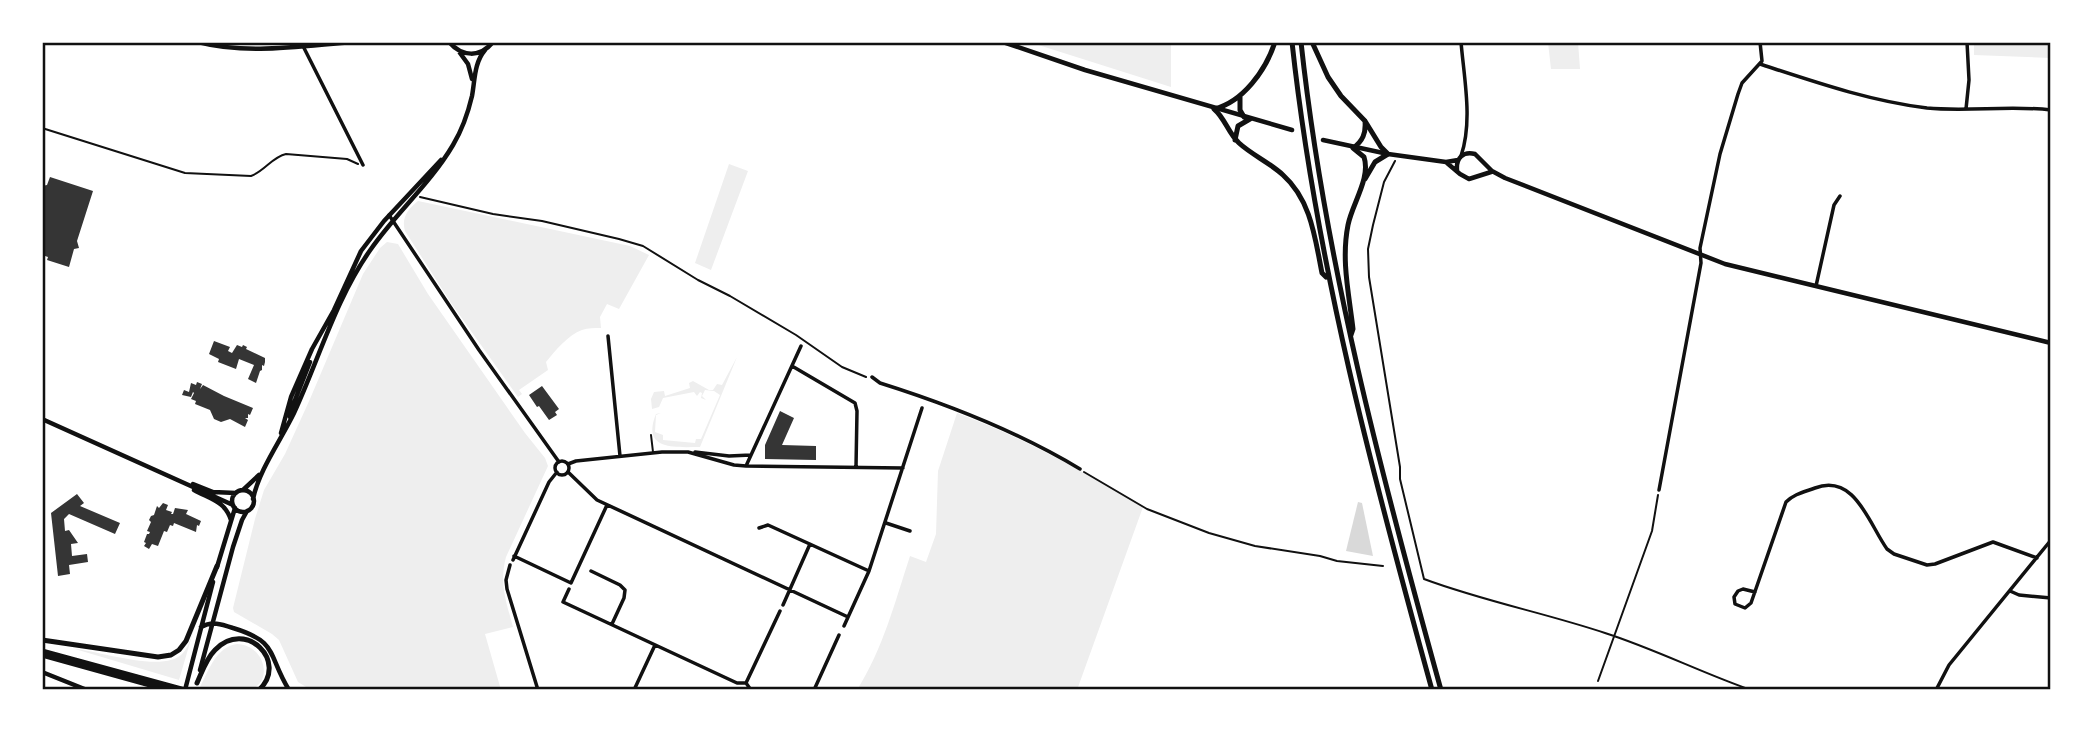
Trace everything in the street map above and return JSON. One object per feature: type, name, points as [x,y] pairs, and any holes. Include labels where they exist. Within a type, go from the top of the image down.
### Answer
[{"type":"main road","points":[[1213,109],[1230,104],[1240,96],[1263,69],[1275,42]]},
{"type":"main road","points":[[1292,42],[1302,124],[1328,279],[1360,425],[1432,690]]},
{"type":"main road","points":[[1301,42],[1320,180],[1350,338],[1386,488],[1441,690]]},
{"type":"main road","points":[[1312,42],[1328,77],[1341,96],[1365,121],[1388,154],[1375,162],[1360,188]]},
{"type":"main road","points":[[1235,140],[1238,126],[1247,118],[1240,110],[1240,96]]},
{"type":"main road","points":[[1213,109],[1219,113],[1235,140],[1282,174],[1301,197],[1309,214],[1322,273],[1328,279]]},
{"type":"main road","points":[[1350,338],[1353,329],[1345,267],[1345,243],[1366,169],[1361,153],[1353,148],[1362,141],[1365,121]]},
{"type":"main road","points":[[42,640],[152,656],[171,655],[186,641],[217,566]]},
{"type":"main road","points":[[196,687],[208,659],[218,647],[229,640],[242,638],[258,645],[268,662],[267,677],[259,690]]},
{"type":"main road","points":[[42,653],[185,690]]},
{"type":"street","points":[[198,42],[248,49],[353,42]]},
{"type":"street","points":[[279,443],[291,397],[356,272],[371,249],[446,155],[462,127],[472,94],[476,66],[493,42]]},
{"type":"street","points":[[1003,42],[1085,71],[1292,130]]},
{"type":"street","points":[[1461,42],[1466,143],[1470,153]]},
{"type":"street","points":[[1659,491],[1701,263],[1700,248],[1720,154],[1742,83],[1760,64],[1763,56],[1760,42]]},
{"type":"street","points":[[1966,109],[1969,80],[1967,42]]},
{"type":"street","points":[[449,43],[470,67],[472,94]]},
{"type":"street","points":[[303,46],[363,164]]},
{"type":"street","points":[[458,51],[472,54],[485,50]]},
{"type":"street","points":[[1760,64],[1810,81],[1885,101],[1927,108],[2051,110]]},
{"type":"street","points":[[1323,140],[1353,148],[1446,162],[1470,153],[1475,154],[1492,171],[1700,256],[2051,343]]},
{"type":"street","points":[[1457,170],[1466,143]]},
{"type":"street","points":[[196,687],[239,527],[247,510],[253,505],[256,485],[290,421],[320,332],[334,310],[361,251],[389,215],[446,155]]},
{"type":"street","points":[[1446,162],[1469,178],[1492,171]]},
{"type":"street","points":[[1478,175],[1482,170],[1482,162]]},
{"type":"street","points":[[1816,286],[1834,205],[1840,196]]},
{"type":"street","points":[[389,215],[479,350],[559,462]]},
{"type":"street","points":[[608,336],[620,457]]},
{"type":"street","points":[[746,466],[801,346]]},
{"type":"street","points":[[792,366],[852,400],[857,407],[856,468]]},
{"type":"street","points":[[872,377],[880,383],[992,422],[1080,469]]},
{"type":"street","points":[[844,626],[869,571],[922,408]]},
{"type":"street","points":[[42,419],[241,511],[247,510]]},
{"type":"street","points":[[688,452],[746,466],[903,468]]},
{"type":"street","points":[[559,462],[568,464],[653,453],[751,455]]},
{"type":"street","points":[[557,472],[556,466],[559,462]]},
{"type":"street","points":[[568,464],[568,472],[590,495],[607,505],[848,617]]},
{"type":"street","points":[[172,478],[213,492],[236,493],[243,490],[264,469]]},
{"type":"street","points":[[557,472],[563,475],[568,472]]},
{"type":"street","points":[[557,472],[548,482],[513,558],[571,583],[607,505]]},
{"type":"street","points":[[172,478],[221,503],[231,520]]},
{"type":"street","points":[[1755,592],[1743,589],[1738,591],[1734,597],[1735,604],[1742,608],[1749,607],[1755,592],[1786,502],[1792,496],[1822,485],[1836,486],[1853,494],[1890,552],[1921,563],[1931,565],[1993,542],[2037,558]]},
{"type":"street","points":[[243,490],[250,493],[253,499]]},
{"type":"street","points":[[185,690],[236,493]]},
{"type":"street","points":[[886,523],[910,531]]},
{"type":"street","points":[[759,528],[768,525],[869,571]]},
{"type":"street","points":[[1936,690],[1950,665],[2051,540]]},
{"type":"street","points":[[783,605],[810,544]]},
{"type":"street","points":[[510,565],[506,580],[508,589],[538,690]]},
{"type":"street","points":[[579,566],[621,585],[625,590],[612,624]]},
{"type":"street","points":[[569,589],[563,602],[737,683],[746,683]]},
{"type":"street","points":[[2010,591],[2019,595],[2051,598]]},
{"type":"street","points":[[746,683],[780,611]]},
{"type":"street","points":[[200,627],[213,623],[262,640],[270,649],[289,690]]},
{"type":"street","points":[[814,690],[839,635]]},
{"type":"street","points":[[634,690],[655,645]]},
{"type":"street","points":[[42,672],[86,690]]},
{"type":"street","points":[[746,683],[751,690]]},
{"type":"lane","points":[[652,435],[653,453]]},
{"type":"path","points":[[42,128],[188,174],[251,176],[278,157],[286,155],[347,159],[363,164]]},
{"type":"path","points":[[1401,155],[1384,182],[1368,249],[1369,277],[1400,479],[1424,579],[1480,599],[1566,620],[1615,636],[1751,690]]},
{"type":"path","points":[[416,195],[423,199],[542,221],[643,246],[796,335],[842,367],[856,374],[872,377]]},
{"type":"path","points":[[1080,469],[1147,509],[1209,533],[1255,547],[1383,566]]},
{"type":"path","points":[[1598,681],[1652,531],[1659,491]]},
{"type":"shaded area","points":[[1029,42],[1171,42],[1171,87]]},
{"type":"shaded area","points":[[1548,42],[1578,42],[1580,69],[1551,69]]},
{"type":"shaded area","points":[[1974,42],[2051,42],[2051,58],[1974,55]]},
{"type":"shaded area","points":[[729,164],[748,171],[711,270],[695,263]]},
{"type":"shaded area","points":[[418,201],[630,246],[649,255],[619,309],[607,304],[600,317],[601,328],[582,330],[567,339],[546,362],[548,370],[519,390],[522,394],[518,397],[451,303],[405,231],[406,214]]},
{"type":"shaded area","points":[[387,242],[398,244],[428,294],[545,458],[548,466],[504,566],[503,584],[513,627],[485,634],[501,690],[311,690],[298,682],[279,640],[234,612],[264,490],[285,454],[363,274]]},
{"type":"shaded area","points":[[737,357],[700,447],[671,446],[657,441],[653,435],[653,426],[656,414],[661,413],[656,415],[655,432],[663,435],[663,440],[695,443],[696,439],[701,439],[720,395],[705,390],[702,396],[706,400],[701,398],[700,392],[697,396],[694,392],[663,398],[659,407],[652,409],[651,399],[654,392],[664,391],[665,396],[690,388],[689,383],[693,381],[713,390],[717,384],[722,385]]},
{"type":"shaded area","points":[[957,413],[1052,456],[1143,507],[1077,690],[857,690],[881,642],[910,556],[926,562],[936,534],[938,471]]},
{"type":"shaded area","points":[[1358,502],[1362,503],[1373,556],[1346,551]]},
{"type":"shaded area","points":[[196,622],[179,680],[75,649],[132,660],[162,662],[183,653]]},
{"type":"shaded area","points":[[237,644],[247,646],[260,657],[264,672],[257,686],[239,691],[200,687],[218,654]]},
{"type":"building","points":[[50,177],[93,191],[77,241],[79,248],[74,249],[69,267],[47,260],[48,257],[42,255],[42,186],[47,185]]},
{"type":"building","points":[[214,341],[230,347],[228,351],[232,353],[237,345],[243,345],[265,358],[256,383],[248,379],[254,365],[239,359],[236,369],[218,362],[219,359],[209,354]]},
{"type":"building","points":[[197,382],[202,384],[200,389],[203,385],[253,408],[248,418],[245,418],[248,420],[245,427],[230,419],[221,422],[214,419],[210,410],[195,404],[196,401],[191,399],[193,392],[191,397],[182,395],[184,390],[189,392],[191,383],[196,385]]},
{"type":"building","points":[[542,386],[559,409],[555,412],[557,415],[549,420],[529,395]]},
{"type":"building","points":[[780,411],[794,418],[782,445],[816,446],[816,460],[765,459],[765,445]]},
{"type":"building","points":[[77,494],[84,503],[80,506],[120,523],[115,534],[69,514],[64,519],[65,531],[69,530],[78,543],[71,544],[72,556],[87,554],[88,562],[69,565],[70,574],[58,576],[51,513]]},
{"type":"building","points":[[163,503],[168,505],[166,510],[172,512],[171,514],[175,508],[188,510],[186,514],[201,521],[196,532],[174,523],[173,526],[170,525],[167,532],[164,531],[158,546],[152,544],[149,549],[144,546],[144,542],[150,532],[147,531],[151,522],[149,520],[157,506],[159,508]]}]
